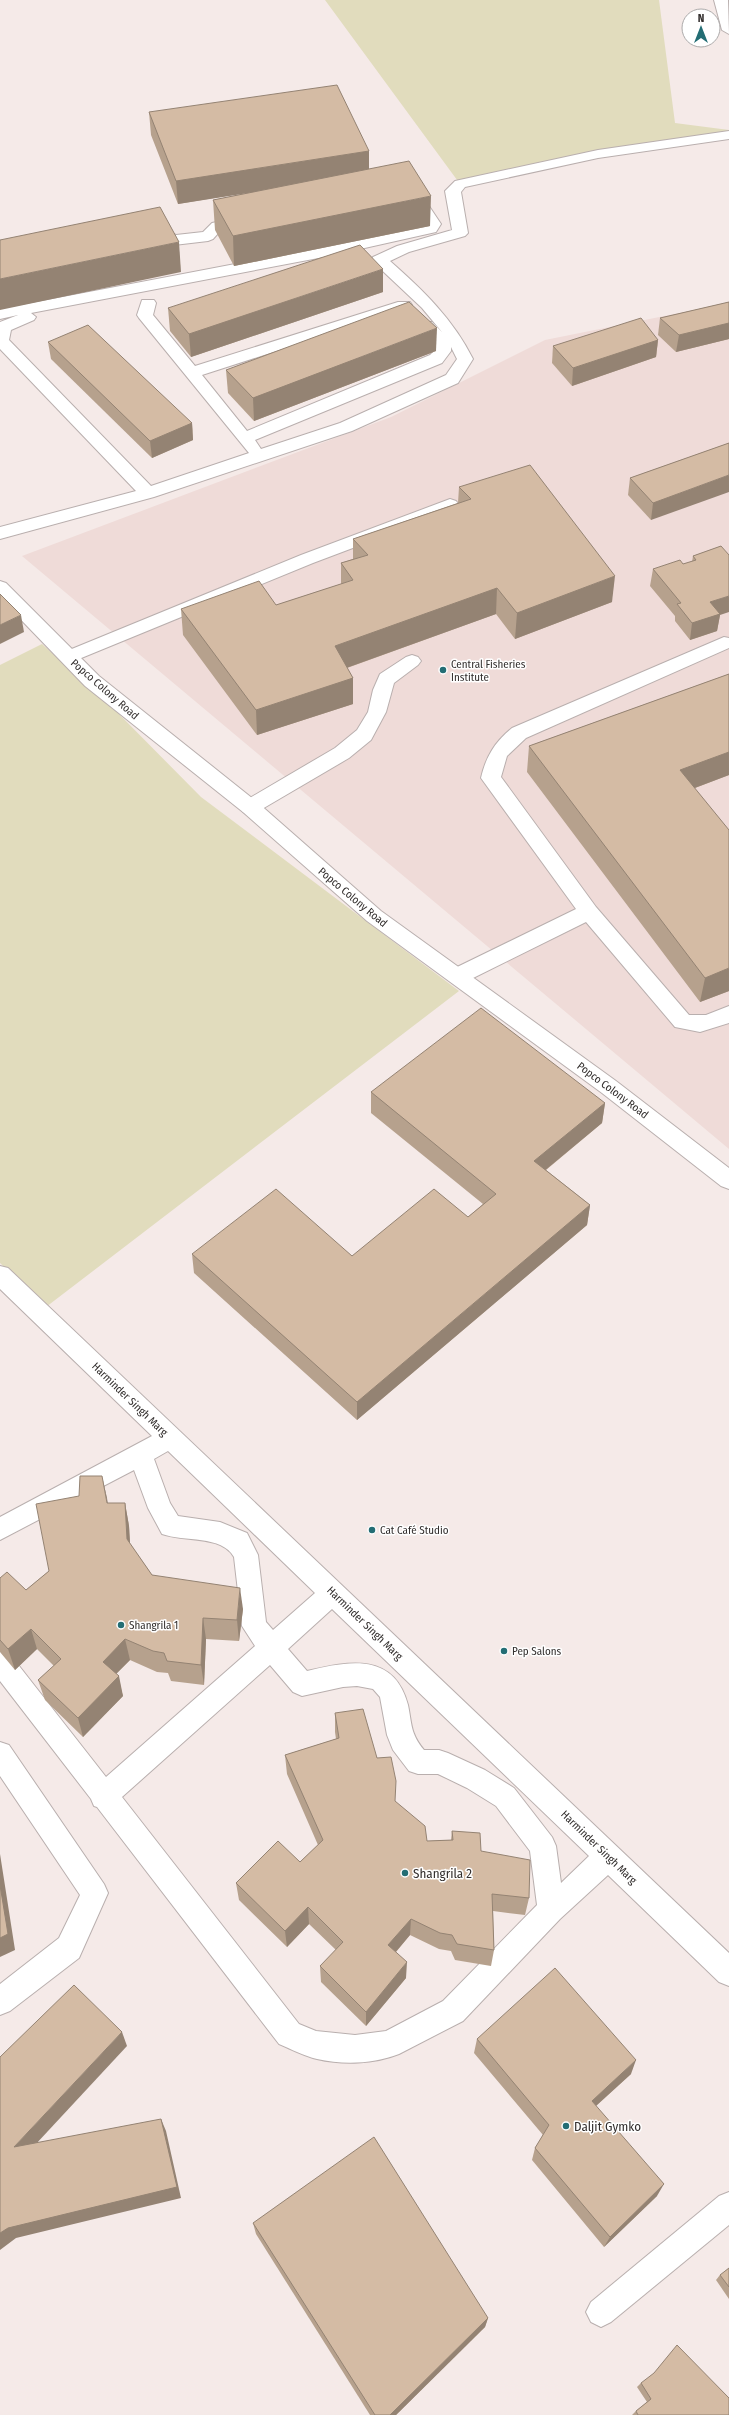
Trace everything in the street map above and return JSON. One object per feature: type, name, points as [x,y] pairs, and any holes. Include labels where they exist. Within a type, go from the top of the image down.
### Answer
[{"type":"street","points":[[721,0],[729,30]]},
{"type":"street","points":[[331,255],[379,260],[404,249],[460,233],[453,191],[460,184],[598,154],[729,135]]},
{"type":"street","points":[[0,314],[91,300],[331,255],[431,229],[433,224],[412,191],[403,190]]},
{"type":"street","points":[[133,241],[156,236],[166,236],[174,240],[208,236],[213,228],[217,226],[263,217]]},
{"type":"street","points":[[0,533],[148,493],[346,428],[452,379],[465,359],[458,343],[422,297],[379,260]]},
{"type":"street","points":[[244,438],[436,359],[443,351],[442,342],[376,271],[362,265]]},
{"type":"street","points":[[91,300],[25,317],[3,327],[1,341],[148,493]]},
{"type":"street","points":[[148,303],[145,315],[259,456]]},
{"type":"street","points":[[192,372],[407,304]]},
{"type":"street","points":[[68,657],[307,559],[450,505]]},
{"type":"street","name":"Popco Colony Road","points":[[0,587],[92,680],[250,807],[374,916],[609,1087],[729,1180]]},
{"type":"street","points":[[724,643],[519,733],[503,746],[494,761],[491,778],[589,912],[682,1021],[694,1025],[712,1022],[729,1014]]},
{"type":"street","points":[[250,807],[342,753],[364,736],[377,712],[382,690],[387,679],[412,661]]},
{"type":"street","points":[[458,976],[589,912]]},
{"type":"street","name":"Harminder Singh Marg","points":[[0,1275],[729,1972]]},
{"type":"street","points":[[0,1529],[170,1438]]},
{"type":"street","points":[[140,1454],[160,1508],[171,1526],[220,1533],[238,1541],[246,1555],[254,1626],[302,1684],[340,1675],[369,1674],[388,1686],[395,1703],[396,1725],[402,1745],[418,1762],[439,1762],[476,1778],[505,1797],[543,1846],[551,1910]]},
{"type":"street","points":[[103,1797],[333,1593]]},
{"type":"street","points":[[0,1662],[103,1797],[289,2034],[316,2045],[355,2049],[389,2044],[453,2011],[551,1910],[608,1857]]},
{"type":"street","points":[[0,1754],[95,1893],[69,1948],[0,2001]]},
{"type":"street","points":[[601,2312],[729,2206]]},
{"type":"shaded area","points":[[325,0],[659,0],[675,123],[729,130],[729,134],[460,184]]},
{"type":"shaded area","name":"Central Fisheries Institute","points":[[729,303],[729,1149],[22,556],[391,417],[545,340]]},
{"type":"shaded area","points":[[42,644],[113,708],[201,797],[459,991],[46,1307],[0,1263],[0,665]]},
{"type":"building","points":[[337,85],[369,151],[176,181],[149,112]]},
{"type":"building","points":[[409,161],[431,196],[233,236],[213,200]]},
{"type":"building","points":[[160,207],[179,242],[0,279],[0,240]]},
{"type":"building","points":[[360,245],[383,269],[189,334],[168,308]]},
{"type":"building","points":[[409,302],[437,328],[253,398],[226,370]]},
{"type":"building","points":[[729,302],[729,323],[679,335],[660,318]]},
{"type":"building","points":[[641,318],[658,340],[573,368],[553,346]]},
{"type":"building","points":[[88,325],[192,423],[150,441],[48,342]]},
{"type":"building","points":[[729,443],[729,475],[653,503],[630,478]]},
{"type":"building","points":[[530,465],[615,576],[517,613],[497,588],[335,646],[353,678],[256,710],[181,609],[259,581],[276,605],[353,580],[341,563],[368,555],[353,539],[471,499],[459,487]]},
{"type":"building","points":[[721,546],[729,555],[729,596],[710,602],[720,614],[692,623],[677,604],[681,603],[653,569],[680,560],[683,564],[696,560],[693,556]]},
{"type":"building","points":[[0,594],[21,615],[0,625]]},
{"type":"building","points":[[729,674],[729,752],[680,770],[729,830],[729,968],[705,978],[529,746]]},
{"type":"building","points":[[481,1008],[605,1103],[534,1161],[590,1205],[357,1402],[192,1254],[276,1189],[352,1256],[434,1189],[468,1217],[496,1194],[371,1092]]},
{"type":"building","name":"Shangrila 1","points":[[80,1476],[102,1476],[107,1503],[125,1503],[127,1539],[152,1575],[240,1588],[237,1620],[203,1618],[201,1665],[167,1661],[164,1653],[153,1651],[125,1639],[103,1662],[119,1676],[78,1718],[38,1680],[61,1659],[31,1629],[8,1649],[0,1640],[0,1578],[7,1572],[26,1590],[49,1571],[36,1504],[79,1496]]},
{"type":"building","name":"Shangrila 2","points":[[363,1709],[377,1758],[391,1757],[396,1781],[395,1801],[425,1826],[427,1841],[453,1840],[452,1831],[480,1833],[481,1851],[530,1860],[529,1898],[492,1894],[494,1950],[457,1944],[452,1935],[440,1933],[411,1919],[388,1945],[407,1962],[366,2012],[320,1966],[343,1942],[308,1907],[285,1931],[236,1883],[278,1841],[300,1862],[323,1840],[285,1755],[339,1738],[335,1713]]},
{"type":"building","points":[[0,1885],[8,1934],[0,1938]]},
{"type":"building","name":"Daljit Gymko","points":[[555,1968],[636,2060],[592,2101],[664,2184],[610,2237],[535,2148],[549,2125],[477,2039]]},
{"type":"building","points":[[74,1985],[122,2032],[14,2147],[161,2119],[177,2187],[8,2228],[0,2233],[0,2057]]},
{"type":"building","points":[[374,2137],[488,2318],[390,2415],[375,2415],[253,2223]]},
{"type":"building","points":[[729,2268],[729,2287],[720,2275]]},
{"type":"building","points":[[677,2345],[729,2398],[729,2415],[638,2415],[636,2411],[651,2399],[641,2383],[654,2373]]},
{"type":"place","name":"Central Fisheries Institute","points":[[443,670]]},
{"type":"place","name":"Cat Café Studio","points":[[372,1530]]},
{"type":"place","name":"Shangrila 1","points":[[121,1625]]},
{"type":"place","name":"Pep Salons","points":[[504,1651]]},
{"type":"place","name":"Shangrila 2","points":[[405,1873]]},
{"type":"place","name":"Daljit Gymko","points":[[566,2126]]}]
